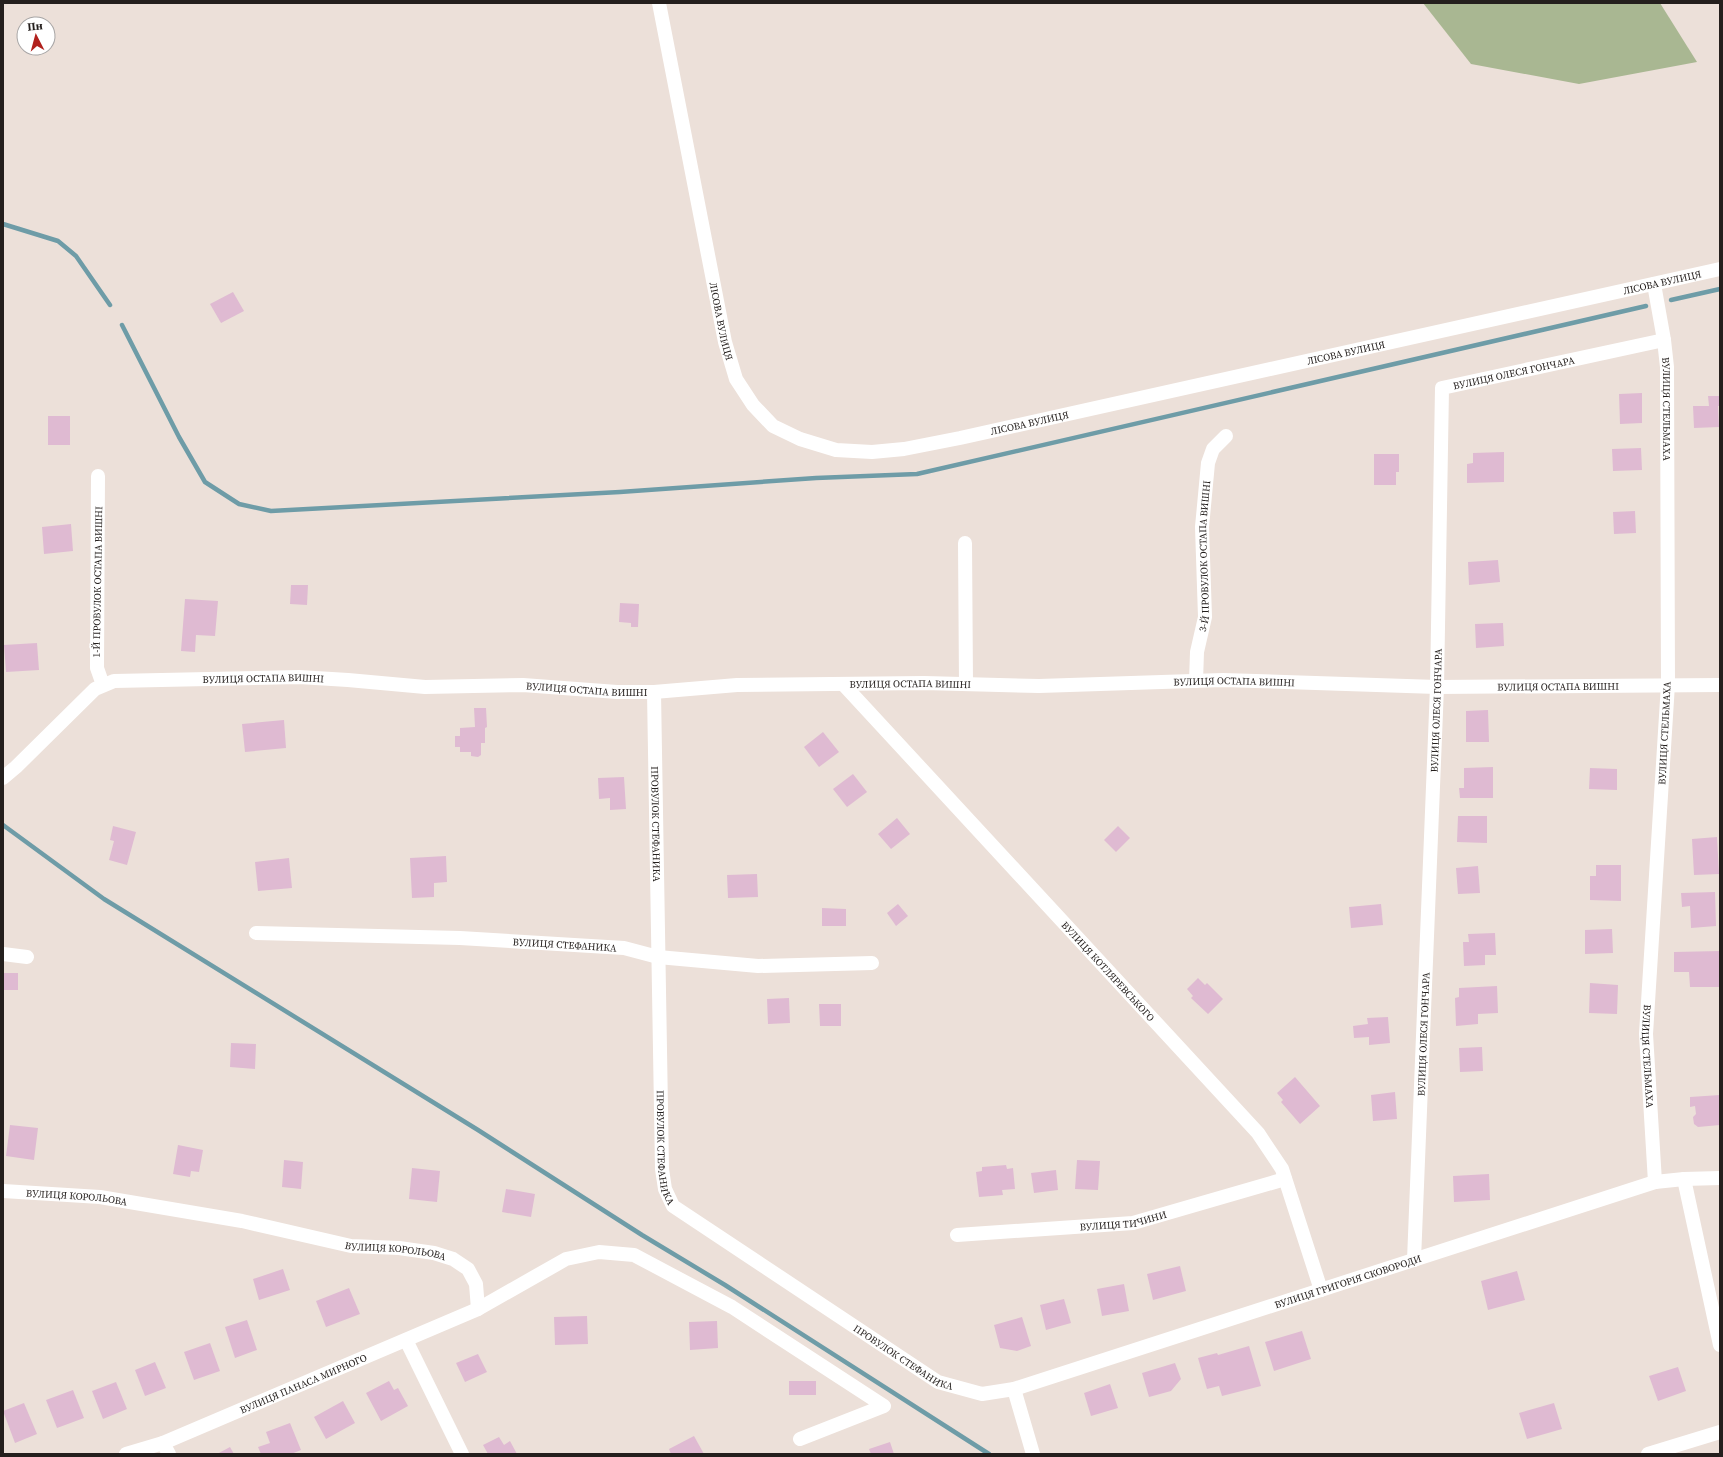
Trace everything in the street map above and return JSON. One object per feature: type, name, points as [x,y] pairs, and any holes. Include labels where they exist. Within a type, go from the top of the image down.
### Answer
[{"type":"street","name":"ЛІСОВА ВУЛИЦЯ","points":[[659,3],[725,342],[736,379],[753,405],[773,426],[800,439],[836,450],[872,452],[904,449],[1720,269]]},
{"type":"street","name":"ВУЛИЦЯ СТЕЛЬМАХА","points":[[1654,284],[1664,340],[1667,367],[1668,684],[1646,1034],[1655,1182]]},
{"type":"street","name":"ВУЛИЦЯ ОЛЕСЯ ГОНЧАРА","points":[[1414,1260],[1437,687],[1442,388],[1664,340]]},
{"type":"street","name":"3-Й ПРОВУЛОК ОСТАПА ВИШНІ","points":[[1196,681],[1197,652],[1205,617],[1202,527],[1208,463],[1213,448],[1226,436]]},
{"type":"street","name":"1-Й ПРОВУЛОК ОСТАПА ВИШНІ","points":[[98,476],[97,668],[103,685]]},
{"type":"street","points":[[965,543],[966,684]]},
{"type":"street","name":"ВУЛИЦЯ ОСТАПА ВИШНІ","points":[[103,685],[114,681],[300,677],[425,687],[523,685],[617,692],[654,692],[737,685],[966,684],[1039,686],[1223,680],[1437,687],[1668,684],[1720,685]]},
{"type":"street","name":"ВУЛИЦЯ КОТЛЯРЕВСЬКОГО","points":[[843,684],[1258,1133],[1282,1169],[1321,1290]]},
{"type":"street","points":[[3,778],[37,747],[95,689],[103,685]]},
{"type":"street","name":"ПРОВУЛОК СТЕФАНИКА","points":[[654,692],[662,1169],[665,1189],[673,1206],[938,1382],[982,1394],[1014,1389]]},
{"type":"street","name":"ВУЛИЦЯ СТЕФАНИКА","points":[[256,933],[460,938],[624,948],[658,957],[758,966],[872,963]]},
{"type":"street","points":[[3,954],[27,957]]},
{"type":"street","name":"ВУЛИЦЯ ТИЧИНИ","points":[[957,1235],[1133,1223],[1285,1178]]},
{"type":"street","points":[[1684,1178],[1720,1345]]},
{"type":"street","name":"ВУЛИЦЯ ГРИГОРІЯ СКОВОРОДИ","points":[[1014,1389],[1655,1182],[1684,1178],[1720,1178]]},
{"type":"street","name":"ВУЛИЦЯ КОРОЛЬОВА","points":[[3,1191],[100,1197],[242,1220],[351,1246],[398,1248],[434,1253],[454,1259],[468,1269],[476,1284],[478,1309]]},
{"type":"street","points":[[478,1309],[566,1259],[599,1252],[634,1255],[732,1307],[884,1406],[800,1439]]},
{"type":"street","name":"ВУЛИЦЯ ПАНАСА МИРНОГО","points":[[126,1454],[166,1448],[478,1309]]},
{"type":"street","points":[[406,1340],[462,1454]]},
{"type":"street","points":[[1014,1389],[1032,1454]]},
{"type":"street","points":[[1648,1454],[1720,1432]]},
{"type":"green space","points":[[1423,3],[1660,3],[1697,62],[1579,84],[1471,64]]},
{"type":"building","points":[[233,292],[244,311],[221,323],[210,304]]},
{"type":"building","points":[[1642,393],[1642,423],[1620,424],[1619,394]]},
{"type":"building","points":[[1708,396],[1720,396],[1720,406],[1718,406],[1719,427],[1694,428],[1693,406],[1709,406]]},
{"type":"building","points":[[48,416],[70,416],[70,445],[48,445]]},
{"type":"building","points":[[1641,448],[1642,470],[1613,471],[1612,449]]},
{"type":"building","points":[[1504,452],[1504,482],[1467,483],[1467,464],[1473,463],[1473,453]]},
{"type":"building","points":[[1374,454],[1399,454],[1399,472],[1396,472],[1396,485],[1374,485]]},
{"type":"building","points":[[1635,511],[1636,533],[1614,534],[1613,512]]},
{"type":"building","points":[[71,524],[73,551],[44,554],[42,527]]},
{"type":"building","points":[[1498,560],[1500,582],[1469,585],[1468,562]]},
{"type":"building","points":[[291,585],[308,585],[307,605],[290,604]]},
{"type":"building","points":[[185,599],[218,601],[215,636],[196,635],[195,652],[181,651]]},
{"type":"building","points":[[620,603],[639,604],[638,627],[631,627],[631,623],[619,622]]},
{"type":"building","points":[[1503,623],[1504,646],[1476,648],[1475,624]]},
{"type":"building","points":[[37,643],[39,670],[6,672],[4,645]]},
{"type":"building","points":[[474,708],[486,708],[487,727],[485,728],[485,743],[481,743],[481,755],[478,757],[471,756],[471,752],[460,752],[460,747],[455,747],[455,736],[460,736],[460,728],[475,727]]},
{"type":"building","points":[[1488,710],[1489,742],[1466,742],[1466,711]]},
{"type":"building","points":[[284,720],[286,748],[245,752],[242,724]]},
{"type":"building","points":[[823,732],[839,752],[819,767],[804,747]]},
{"type":"building","points":[[1493,767],[1493,798],[1460,798],[1459,788],[1464,788],[1464,768]]},
{"type":"building","points":[[1590,768],[1617,769],[1617,790],[1589,789]]},
{"type":"building","points":[[853,774],[867,792],[847,807],[833,789]]},
{"type":"building","points":[[624,777],[626,809],[610,810],[610,798],[599,799],[598,778]]},
{"type":"building","points":[[1458,816],[1487,816],[1487,843],[1457,842]]},
{"type":"building","points":[[897,818],[910,834],[891,849],[878,834]]},
{"type":"building","points":[[113,826],[136,832],[127,865],[109,860],[114,841],[110,840]]},
{"type":"building","points":[[1118,826],[1130,838],[1116,852],[1104,840]]},
{"type":"building","points":[[1717,837],[1719,874],[1694,875],[1692,839]]},
{"type":"building","points":[[446,856],[447,882],[434,883],[434,897],[412,898],[410,858]]},
{"type":"building","points":[[289,858],[292,888],[258,891],[255,862]]},
{"type":"building","points":[[1596,865],[1621,865],[1621,901],[1590,900],[1590,876],[1596,876]]},
{"type":"building","points":[[1478,866],[1480,893],[1458,894],[1456,868]]},
{"type":"building","points":[[757,874],[758,897],[728,898],[727,875]]},
{"type":"building","points":[[1715,892],[1716,926],[1691,928],[1690,906],[1682,907],[1681,893]]},
{"type":"building","points":[[898,904],[908,916],[896,926],[887,913]]},
{"type":"building","points":[[1381,904],[1383,925],[1351,928],[1349,907]]},
{"type":"building","points":[[822,908],[846,909],[846,926],[822,926]]},
{"type":"building","points":[[1612,929],[1613,953],[1585,954],[1585,930]]},
{"type":"building","points":[[1495,933],[1496,955],[1485,955],[1485,965],[1464,966],[1463,942],[1469,942],[1468,934]]},
{"type":"building","points":[[1720,951],[1720,987],[1690,987],[1689,972],[1674,972],[1674,952]]},
{"type":"building","points":[[3,973],[18,973],[18,990],[3,990]]},
{"type":"building","points":[[1198,978],[1205,985],[1207,983],[1223,999],[1208,1014],[1191,998],[1193,996],[1187,989]]},
{"type":"building","points":[[1590,983],[1618,985],[1617,1014],[1589,1013]]},
{"type":"building","points":[[1497,986],[1498,1013],[1478,1014],[1478,1024],[1456,1026],[1455,998],[1459,997],[1459,988]]},
{"type":"building","points":[[789,998],[790,1023],[768,1024],[767,999]]},
{"type":"building","points":[[819,1004],[841,1004],[841,1026],[820,1026]]},
{"type":"building","points":[[1388,1017],[1390,1043],[1369,1045],[1369,1037],[1354,1038],[1353,1026],[1368,1024],[1367,1018]]},
{"type":"building","points":[[231,1043],[256,1044],[255,1069],[230,1067]]},
{"type":"building","points":[[1482,1047],[1483,1071],[1460,1072],[1459,1048]]},
{"type":"building","points":[[1295,1077],[1320,1106],[1300,1124],[1281,1102],[1283,1100],[1277,1093]]},
{"type":"building","points":[[1395,1092],[1397,1119],[1373,1121],[1371,1095]]},
{"type":"building","points":[[1720,1095],[1720,1125],[1698,1127],[1694,1124],[1693,1117],[1696,1114],[1695,1106],[1690,1107],[1690,1097]]},
{"type":"building","points":[[10,1125],[38,1128],[34,1160],[6,1156]]},
{"type":"building","points":[[178,1145],[203,1150],[199,1172],[191,1171],[190,1177],[173,1174]]},
{"type":"building","points":[[284,1160],[303,1162],[301,1189],[282,1187]]},
{"type":"building","points":[[1077,1160],[1100,1161],[1098,1190],[1075,1189]]},
{"type":"building","points":[[1006,1165],[1007,1169],[1013,1168],[1015,1189],[1002,1190],[1003,1195],[979,1197],[976,1172],[982,1171],[982,1167]]},
{"type":"building","points":[[412,1168],[440,1171],[437,1202],[409,1199]]},
{"type":"building","points":[[1056,1170],[1058,1190],[1034,1193],[1031,1173]]},
{"type":"building","points":[[1489,1174],[1490,1200],[1454,1202],[1453,1176]]},
{"type":"building","points":[[506,1189],[535,1194],[531,1217],[502,1212]]},
{"type":"building","points":[[1180,1266],[1186,1291],[1153,1300],[1147,1274]]},
{"type":"building","points":[[283,1269],[290,1290],[259,1300],[253,1279]]},
{"type":"building","points":[[1517,1271],[1525,1300],[1488,1310],[1481,1281]]},
{"type":"building","points":[[1124,1284],[1129,1311],[1102,1316],[1097,1289]]},
{"type":"building","points":[[349,1288],[360,1314],[326,1327],[316,1301]]},
{"type":"building","points":[[1064,1299],[1071,1323],[1046,1330],[1040,1305]]},
{"type":"building","points":[[587,1316],[588,1344],[555,1345],[554,1317]]},
{"type":"building","points":[[1022,1317],[1031,1346],[1017,1351],[1000,1348],[994,1325]]},
{"type":"building","points":[[247,1320],[257,1350],[235,1358],[225,1327]]},
{"type":"building","points":[[717,1321],[718,1348],[690,1350],[689,1322]]},
{"type":"building","points":[[1302,1331],[1311,1359],[1274,1371],[1265,1342]]},
{"type":"building","points":[[210,1343],[220,1371],[194,1380],[184,1352]]},
{"type":"building","points":[[1249,1346],[1261,1386],[1222,1396],[1219,1386],[1207,1389],[1198,1358],[1217,1353],[1218,1355]]},
{"type":"building","points":[[478,1354],[487,1372],[465,1382],[456,1363]]},
{"type":"building","points":[[155,1362],[166,1388],[145,1396],[135,1370]]},
{"type":"building","points":[[1175,1363],[1181,1379],[1171,1391],[1149,1397],[1142,1373]]},
{"type":"building","points":[[1678,1367],[1686,1391],[1658,1401],[1649,1376]]},
{"type":"building","points":[[389,1381],[394,1390],[398,1388],[408,1406],[381,1421],[366,1393]]},
{"type":"building","points":[[789,1381],[816,1381],[816,1395],[789,1395]]},
{"type":"building","points":[[116,1382],[127,1409],[103,1419],[92,1391]]},
{"type":"building","points":[[1110,1384],[1118,1408],[1091,1416],[1084,1393]]},
{"type":"building","points":[[73,1390],[84,1418],[57,1428],[46,1400]]},
{"type":"building","points":[[343,1401],[355,1423],[326,1439],[314,1417]]},
{"type":"building","points":[[24,1403],[37,1434],[15,1443],[3,1411]]},
{"type":"building","points":[[1554,1403],[1562,1429],[1527,1439],[1519,1413]]},
{"type":"building","points":[[290,1423],[301,1450],[291,1454],[261,1454],[258,1447],[270,1443],[266,1432]]},
{"type":"building","points":[[694,1436],[704,1454],[671,1454],[669,1449]]},
{"type":"building","points":[[499,1437],[504,1445],[510,1441],[517,1454],[488,1454],[483,1445]]},
{"type":"building","points":[[890,1442],[894,1454],[871,1454],[869,1449]]},
{"type":"building","points":[[230,1447],[234,1454],[217,1454]]},
{"type":"waterway","points":[[3,224],[58,241],[76,256],[110,305]]},
{"type":"waterway","points":[[1671,300],[1720,289]]},
{"type":"waterway","points":[[122,325],[179,437],[205,482],[239,504],[271,511],[620,492],[816,478],[917,474],[1646,306]]},
{"type":"waterway","points":[[3,825],[104,899],[478,1130],[642,1235],[725,1285],[989,1454]]}]
